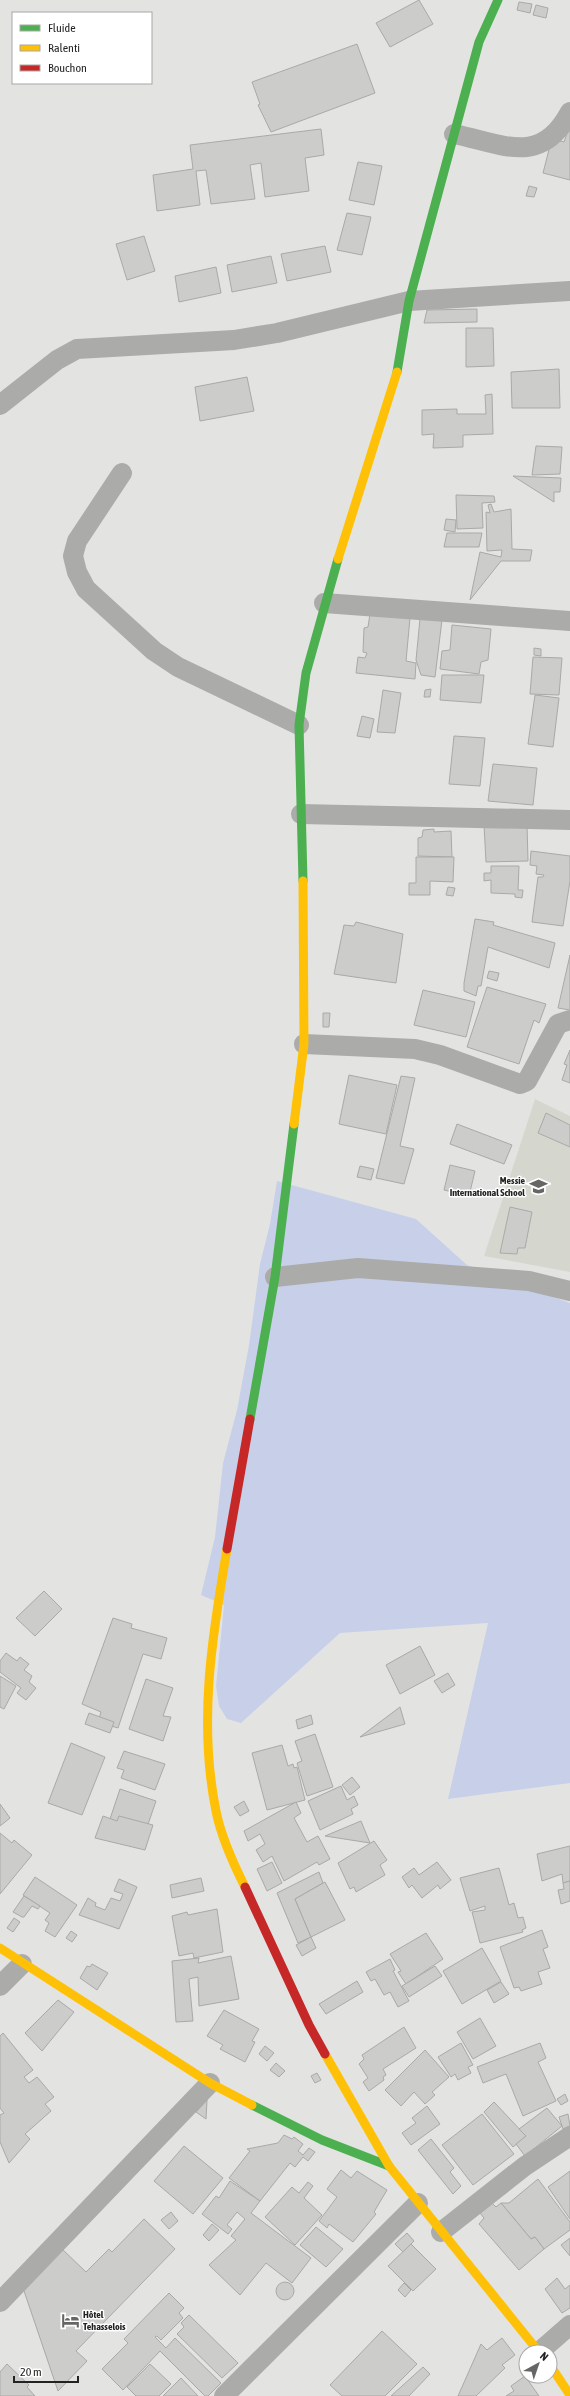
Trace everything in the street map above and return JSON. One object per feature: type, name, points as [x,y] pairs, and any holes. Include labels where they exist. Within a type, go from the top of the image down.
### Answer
[{"type":"main road","points":[[498,0],[488,18],[479,42],[408,301],[400,363],[324,603],[306,673],[299,725],[302,814],[304,1044],[275,1277],[212,1633],[206,1720],[216,1811],[230,1856],[309,2025],[389,2166],[532,2344]]},
{"type":"main road","points":[[0,1948],[22,1964],[210,2083],[322,2140],[389,2166]]},
{"type":"main road","points":[[558,2377],[570,2395]]},
{"type":"street","points":[[454,134],[524,149],[538,146],[550,138],[563,126],[570,112]]},
{"type":"street","points":[[0,405],[57,360],[77,349],[234,340],[277,333],[408,301],[570,291]]},
{"type":"street","points":[[122,473],[77,541],[73,556],[77,572],[86,589],[154,651],[178,667],[299,725]]},
{"type":"street","points":[[324,603],[570,621]]},
{"type":"street","points":[[302,814],[570,820]]},
{"type":"street","points":[[304,1044],[415,1049],[440,1055],[520,1084],[527,1081],[558,1024],[570,1020]]},
{"type":"street","points":[[275,1277],[358,1268],[529,1281],[570,1291]]},
{"type":"street","points":[[0,1986],[22,1964]]},
{"type":"street","points":[[0,2302],[210,2083]]},
{"type":"street","points":[[441,2232],[525,2166],[570,2136]]},
{"type":"street","points":[[224,2396],[418,2203]]},
{"type":"street","points":[[548,2344],[570,2325]]},
{"type":"shaded area","name":"Messie International School","points":[[535,1099],[570,1116],[570,1272],[484,1256]]},
{"type":"shaded area","points":[[277,1181],[416,1219],[467,1265],[570,1303],[570,1783],[448,1799],[488,1623],[340,1633],[241,1723],[227,1719],[219,1706],[216,1686],[224,1605],[201,1595],[215,1537],[223,1463],[237,1410],[249,1345],[260,1264],[270,1224]]},
{"type":"building","points":[[419,0],[433,24],[390,47],[376,23]]},
{"type":"building","points":[[519,2],[532,4],[530,13],[517,10]]},
{"type":"building","points":[[536,5],[548,8],[546,18],[533,15]]},
{"type":"building","points":[[357,44],[375,93],[271,132],[258,105],[260,104],[252,82]]},
{"type":"building","points":[[570,125],[570,180],[543,173],[552,138],[564,142]]},
{"type":"building","points":[[321,129],[324,155],[305,158],[309,191],[265,197],[261,163],[250,165],[255,199],[211,204],[206,170],[196,171],[200,205],[157,211],[153,175],[193,169],[190,145]]},
{"type":"building","points":[[358,162],[382,166],[374,205],[349,200]]},
{"type":"building","points":[[529,186],[537,188],[534,197],[526,196]]},
{"type":"building","points":[[347,213],[371,217],[362,255],[337,250]]},
{"type":"building","points":[[144,236],[155,271],[127,280],[116,244]]},
{"type":"building","points":[[325,246],[331,272],[287,281],[281,254]]},
{"type":"building","points":[[271,256],[277,283],[232,292],[227,265]]},
{"type":"building","points":[[216,267],[221,293],[179,302],[175,276]]},
{"type":"building","points":[[477,309],[477,322],[424,323],[427,310]]},
{"type":"building","points":[[466,328],[493,328],[494,366],[466,367]]},
{"type":"building","points":[[559,369],[560,408],[512,408],[511,372]]},
{"type":"building","points":[[247,377],[254,411],[200,421],[195,387]]},
{"type":"building","points":[[492,394],[493,434],[463,435],[463,447],[433,448],[434,434],[422,435],[422,410],[457,409],[457,414],[486,414],[485,395]]},
{"type":"building","points":[[536,446],[562,447],[560,474],[532,475]]},
{"type":"building","points":[[513,476],[561,478],[560,492],[554,492],[554,502]]},
{"type":"building","points":[[456,495],[494,496],[495,502],[482,503],[483,528],[457,529]]},
{"type":"building","points":[[491,504],[494,512],[511,509],[512,549],[532,550],[530,561],[501,561],[470,600],[480,552],[501,557],[502,550],[487,551],[486,512],[490,513],[488,505]]},
{"type":"building","points":[[446,519],[456,520],[455,532],[444,530]]},
{"type":"building","points":[[447,533],[482,533],[479,547],[444,547]]},
{"type":"building","points":[[370,614],[410,618],[406,661],[416,663],[415,679],[356,673],[358,657],[365,658],[367,653],[363,652],[364,628],[368,627]]},
{"type":"building","points":[[420,619],[442,620],[435,677],[421,675],[416,660]]},
{"type":"building","points":[[452,625],[491,629],[488,660],[481,662],[479,674],[440,669],[442,651],[450,650]]},
{"type":"building","points":[[534,648],[541,649],[541,656],[534,655]]},
{"type":"building","points":[[533,657],[562,658],[559,695],[530,694]]},
{"type":"building","points":[[442,675],[484,675],[481,703],[440,700]]},
{"type":"building","points":[[431,689],[430,697],[424,697],[425,690]]},
{"type":"building","points":[[383,690],[401,693],[395,733],[377,732]]},
{"type":"building","points":[[535,695],[559,698],[553,747],[528,744]]},
{"type":"building","points":[[362,716],[374,719],[370,738],[357,736]]},
{"type":"building","points":[[454,736],[485,738],[480,786],[449,784]]},
{"type":"building","points":[[493,764],[537,768],[533,805],[488,801]]},
{"type":"building","points":[[527,824],[528,861],[486,862],[484,825]]},
{"type":"building","points":[[434,829],[434,832],[451,831],[452,857],[418,856],[418,838],[422,837],[423,830]]},
{"type":"building","points":[[531,851],[570,856],[570,881],[563,926],[532,922],[538,877],[543,877],[544,875],[536,874],[537,866],[530,865]]},
{"type":"building","points":[[416,857],[454,857],[453,882],[430,881],[430,895],[409,895],[409,883],[416,883]]},
{"type":"building","points":[[491,866],[519,866],[518,890],[523,890],[522,898],[515,897],[515,894],[491,893],[491,880],[484,881],[484,873],[491,873]]},
{"type":"building","points":[[448,887],[455,888],[453,896],[446,895]]},
{"type":"building","points":[[475,919],[494,922],[493,925],[555,943],[549,968],[488,947],[481,986],[478,986],[476,996],[464,991],[464,983]]},
{"type":"building","points":[[356,922],[403,934],[396,983],[334,974],[344,925],[354,926]]},
{"type":"building","points":[[570,955],[570,1010],[558,1008]]},
{"type":"building","points":[[489,971],[499,973],[497,981],[487,978]]},
{"type":"building","points":[[487,987],[546,1004],[539,1023],[534,1020],[519,1064],[467,1047]]},
{"type":"building","points":[[423,990],[475,1002],[466,1037],[414,1025]]},
{"type":"building","points":[[323,1013],[330,1013],[329,1027],[323,1027]]},
{"type":"building","points":[[570,1050],[570,1083],[562,1080],[567,1065],[564,1064]]},
{"type":"building","points":[[349,1075],[397,1085],[386,1134],[339,1124]]},
{"type":"building","points":[[401,1076],[415,1078],[400,1146],[414,1149],[404,1184],[376,1178]]},
{"type":"building","points":[[546,1113],[570,1125],[570,1147],[538,1133]]},
{"type":"building","points":[[457,1124],[512,1145],[504,1164],[450,1144]]},
{"type":"building","points":[[450,1165],[475,1171],[469,1196],[444,1190]]},
{"type":"building","points":[[360,1166],[374,1169],[371,1180],[357,1177]]},
{"type":"building","points":[[510,1207],[532,1212],[525,1248],[518,1248],[517,1254],[500,1253]]},
{"type":"building","points":[[44,1591],[62,1609],[35,1636],[16,1618]]},
{"type":"building","points":[[113,1618],[132,1624],[131,1628],[167,1638],[161,1659],[143,1654],[118,1728],[98,1722],[101,1712],[82,1704]]},
{"type":"building","points":[[420,1646],[435,1675],[400,1694],[386,1665]]},
{"type":"building","points":[[6,1653],[17,1661],[20,1657],[29,1664],[24,1670],[32,1676],[29,1682],[36,1688],[26,1700],[17,1693],[21,1688],[0,1672],[0,1661]]},
{"type":"building","points":[[448,1673],[455,1685],[442,1693],[434,1681]]},
{"type":"building","points":[[0,1676],[16,1686],[4,1709],[0,1707]]},
{"type":"building","points":[[146,1679],[173,1688],[163,1716],[171,1717],[163,1741],[129,1729]]},
{"type":"building","points":[[400,1707],[405,1724],[360,1737]]},
{"type":"building","points":[[89,1713],[114,1722],[110,1733],[85,1724]]},
{"type":"building","points":[[311,1715],[313,1724],[298,1729],[296,1720]]},
{"type":"building","points":[[315,1734],[333,1787],[307,1796],[297,1763],[302,1761],[295,1741]]},
{"type":"building","points":[[71,1743],[105,1757],[82,1815],[48,1803]]},
{"type":"building","points":[[282,1745],[288,1766],[293,1764],[294,1768],[297,1767],[305,1800],[267,1810],[252,1753]]},
{"type":"building","points":[[124,1751],[165,1764],[155,1790],[121,1778],[124,1770],[117,1768]]},
{"type":"building","points":[[352,1777],[360,1787],[350,1795],[342,1785]]},
{"type":"building","points":[[341,1786],[347,1800],[354,1796],[358,1805],[351,1809],[353,1814],[320,1830],[308,1801]]},
{"type":"building","points":[[120,1789],[156,1801],[145,1833],[109,1822]]},
{"type":"building","points":[[244,1801],[249,1811],[240,1816],[234,1807]]},
{"type":"building","points":[[296,1802],[301,1813],[294,1818],[307,1842],[318,1836],[330,1859],[319,1865],[317,1862],[284,1881],[272,1856],[263,1862],[256,1850],[265,1844],[260,1834],[248,1841],[244,1831]]},
{"type":"building","points":[[0,1804],[10,1818],[0,1826]]},
{"type":"building","points":[[103,1816],[117,1821],[119,1816],[153,1825],[145,1850],[95,1838]]},
{"type":"building","points":[[361,1821],[370,1843],[325,1836]]},
{"type":"building","points":[[0,1833],[12,1843],[14,1840],[32,1855],[0,1894]]},
{"type":"building","points":[[374,1841],[387,1860],[380,1865],[385,1875],[356,1892],[354,1887],[350,1889],[338,1863]]},
{"type":"building","points":[[570,1846],[570,1881],[563,1883],[562,1874],[542,1881],[537,1854]]},
{"type":"building","points":[[272,1862],[282,1883],[267,1891],[257,1869]]},
{"type":"building","points":[[437,1862],[451,1880],[440,1889],[438,1885],[422,1898],[412,1885],[409,1888],[402,1877],[414,1868],[419,1875]]},
{"type":"building","points":[[499,1868],[509,1905],[514,1903],[518,1918],[523,1917],[526,1928],[522,1930],[523,1932],[480,1943],[472,1912],[485,1910],[485,1906],[470,1911],[460,1878]]},
{"type":"building","points":[[319,1872],[323,1883],[295,1899],[311,1937],[298,1943],[277,1893]]},
{"type":"building","points":[[35,1877],[77,1905],[55,1937],[45,1931],[49,1923],[45,1920],[50,1913],[23,1895]]},
{"type":"building","points":[[201,1878],[204,1891],[172,1898],[170,1885]]},
{"type":"building","points":[[119,1879],[137,1887],[119,1929],[79,1915],[88,1898],[96,1903],[95,1906],[105,1910],[111,1898],[120,1901],[123,1894],[114,1891]]},
{"type":"building","points":[[570,1881],[570,1901],[561,1904],[558,1890],[564,1889],[563,1883]]},
{"type":"building","points":[[325,1882],[345,1920],[311,1937],[295,1899]]},
{"type":"building","points":[[24,1896],[40,1906],[38,1909],[32,1906],[24,1917],[22,1917],[13,1912]]},
{"type":"building","points":[[217,1909],[223,1952],[194,1958],[193,1953],[179,1956],[172,1916],[187,1912],[188,1915]]},
{"type":"building","points":[[14,1918],[20,1922],[13,1932],[7,1928]]},
{"type":"building","points":[[542,1930],[548,1947],[543,1949],[550,1968],[538,1972],[542,1984],[521,1991],[519,1987],[514,1988],[500,1947]]},
{"type":"building","points":[[71,1931],[77,1935],[72,1942],[66,1938]]},
{"type":"building","points":[[426,1933],[443,1959],[406,1984],[398,1972],[401,1971],[390,1954]]},
{"type":"building","points":[[311,1937],[316,1948],[302,1956],[296,1945]]},
{"type":"building","points":[[482,1948],[501,1981],[462,2004],[443,1971]]},
{"type":"building","points":[[231,1956],[239,1999],[199,2006],[198,1977],[189,1979],[193,2021],[176,2022],[172,1961],[199,1958],[198,1963]]},
{"type":"building","points":[[390,1959],[395,1970],[393,1971],[409,2001],[398,2007],[390,1992],[384,1995],[375,1979],[371,1981],[366,1972]]},
{"type":"building","points":[[92,1964],[108,1973],[97,1990],[80,1978],[87,1966],[90,1967]]},
{"type":"building","points":[[435,1966],[442,1976],[409,1997],[402,1986]]},
{"type":"building","points":[[357,1981],[363,1992],[326,2014],[319,2004]]},
{"type":"building","points":[[501,1982],[509,1994],[494,2003],[487,1990]]},
{"type":"building","points":[[58,2000],[74,2012],[42,2051],[25,2033]]},
{"type":"building","points":[[224,2010],[259,2029],[252,2041],[255,2042],[245,2062],[220,2049],[223,2045],[207,2036]]},
{"type":"building","points":[[480,2018],[496,2046],[473,2059],[457,2032]]},
{"type":"building","points":[[404,2027],[416,2048],[383,2069],[386,2075],[383,2077],[384,2080],[369,2091],[363,2082],[368,2078],[359,2064],[364,2059],[362,2055]]},
{"type":"building","points":[[3,2033],[33,2070],[24,2077],[29,2083],[37,2077],[54,2097],[45,2104],[51,2111],[25,2134],[30,2139],[9,2163],[0,2142],[0,2115],[4,2113],[0,2108],[0,2036]]},
{"type":"building","points":[[461,2043],[473,2065],[468,2067],[471,2073],[458,2080],[455,2074],[451,2077],[438,2057]]},
{"type":"building","points":[[540,2043],[546,2058],[538,2062],[556,2101],[523,2116],[506,2074],[483,2083],[477,2067]]},
{"type":"building","points":[[265,2046],[274,2053],[267,2061],[259,2054]]},
{"type":"building","points":[[425,2050],[449,2077],[432,2092],[435,2095],[425,2104],[414,2092],[401,2106],[385,2090]]},
{"type":"building","points":[[276,2063],[285,2071],[279,2077],[270,2070]]},
{"type":"building","points":[[317,2073],[321,2080],[315,2083],[311,2076]]},
{"type":"building","points":[[565,2094],[568,2101],[561,2105],[557,2099]]},
{"type":"building","points":[[207,2100],[206,2119],[196,2112]]},
{"type":"building","points":[[494,2102],[526,2136],[513,2147],[484,2112]]},
{"type":"building","points":[[427,2106],[440,2124],[411,2145],[402,2133],[416,2123],[412,2118]]},
{"type":"building","points":[[547,2108],[562,2126],[525,2156],[516,2144],[526,2136],[519,2129]]},
{"type":"building","points":[[482,2114],[514,2154],[473,2185],[442,2145]]},
{"type":"building","points":[[568,2114],[570,2126],[563,2129],[559,2117]]},
{"type":"building","points":[[284,2135],[292,2139],[294,2137],[303,2144],[298,2151],[303,2155],[309,2148],[315,2152],[308,2161],[303,2157],[295,2167],[290,2163],[260,2201],[229,2178],[250,2151],[247,2149],[278,2143]]},
{"type":"building","points":[[431,2139],[454,2168],[450,2172],[461,2186],[453,2194],[418,2150]]},
{"type":"building","points":[[184,2146],[223,2178],[193,2214],[154,2181]]},
{"type":"building","points":[[341,2170],[351,2178],[357,2171],[387,2190],[374,2212],[376,2214],[353,2242],[329,2224],[327,2228],[319,2221],[337,2197],[327,2189]]},
{"type":"building","points":[[570,2171],[570,2219],[548,2187]]},
{"type":"building","points":[[538,2179],[570,2222],[570,2230],[544,2249],[535,2237],[531,2239],[501,2203],[509,2203]]},
{"type":"building","points":[[230,2181],[260,2201],[251,2213],[311,2258],[292,2283],[266,2263],[240,2295],[209,2265],[236,2240],[231,2236],[245,2219],[237,2212],[227,2225],[232,2229],[228,2234],[202,2214],[216,2196],[219,2198]]},
{"type":"building","points":[[308,2182],[313,2186],[304,2198],[322,2215],[295,2245],[265,2217],[292,2187],[299,2193]]},
{"type":"building","points":[[491,2202],[496,2207],[501,2203],[531,2239],[535,2237],[544,2249],[519,2270],[479,2224],[484,2218],[480,2213]]},
{"type":"building","points":[[171,2212],[178,2221],[169,2229],[161,2220]]},
{"type":"building","name":"Hôtel Tehasselois","points":[[144,2219],[175,2249],[76,2351],[87,2361],[58,2391],[23,2288],[62,2249],[86,2272],[109,2249],[112,2252]]},
{"type":"building","points":[[212,2224],[219,2230],[209,2241],[203,2235]]},
{"type":"building","points":[[316,2227],[343,2249],[326,2267],[300,2245]]},
{"type":"building","points":[[407,2233],[414,2241],[403,2252],[395,2244]]},
{"type":"building","points":[[570,2238],[570,2256],[561,2245]]},
{"type":"building","points":[[411,2244],[436,2269],[413,2291],[388,2266]]},
{"type":"building","points":[[557,2278],[565,2289],[570,2285],[570,2308],[562,2313],[545,2289]]},
{"type":"building","points":[[285,2282],[291,2285],[294,2291],[291,2297],[285,2300],[279,2297],[276,2291],[279,2285]]},
{"type":"building","points":[[404,2283],[411,2290],[405,2297],[398,2290]]},
{"type":"building","points":[[169,2293],[184,2308],[179,2313],[183,2318],[161,2340],[157,2336],[155,2337],[166,2348],[175,2338],[221,2383],[208,2396],[205,2396],[160,2351],[123,2390],[102,2369],[128,2343],[124,2339]]},
{"type":"building","points":[[189,2315],[238,2363],[222,2378],[177,2334],[184,2327],[181,2323]]},
{"type":"building","points":[[382,2331],[417,2364],[385,2396],[342,2396],[330,2385]]},
{"type":"building","points":[[502,2338],[515,2355],[502,2365],[505,2368],[476,2396],[458,2396],[481,2344],[487,2350]]},
{"type":"building","points":[[7,2364],[29,2385],[27,2387],[35,2396],[0,2396],[0,2372]]},
{"type":"building","points":[[150,2364],[171,2384],[159,2396],[136,2396],[127,2387]]},
{"type":"building","points":[[423,2367],[430,2374],[409,2396],[391,2396]]},
{"type":"building","points":[[181,2378],[198,2396],[163,2396]]},
{"type":"building","points":[[518,2381],[518,2384],[531,2384],[539,2396],[506,2396],[514,2391],[511,2386]]},
{"type":"traffic: fast","points":[[397,372],[409,301],[479,42],[498,0]]},
{"type":"traffic: fast","points":[[303,881],[299,725],[306,673],[338,559]]},
{"type":"traffic: fast","points":[[250,1419],[275,1277],[294,1124]]},
{"type":"traffic: fast","points":[[252,2105],[322,2140],[389,2166]]},
{"type":"traffic: slow","points":[[338,559],[397,372]]},
{"type":"traffic: slow","points":[[294,1124],[304,1044],[303,881]]},
{"type":"traffic: slow","points":[[227,1549],[212,1647],[209,1680],[208,1745],[211,1778],[218,1821],[228,1850],[245,1887]]},
{"type":"traffic: slow","points":[[0,1948],[210,2083],[252,2105]]},
{"type":"traffic: slow","points":[[325,2054],[389,2166],[533,2344]]},
{"type":"traffic: slow","points":[[558,2377],[570,2395]]},
{"type":"traffic: jam","points":[[227,1549],[250,1419]]},
{"type":"traffic: jam","points":[[245,1887],[309,2025],[325,2054]]},
{"type":"place","name":"Messie International School","points":[[538,1186]]},
{"type":"place","name":"Hôtel Tehasselois","points":[[70,2320]]}]
